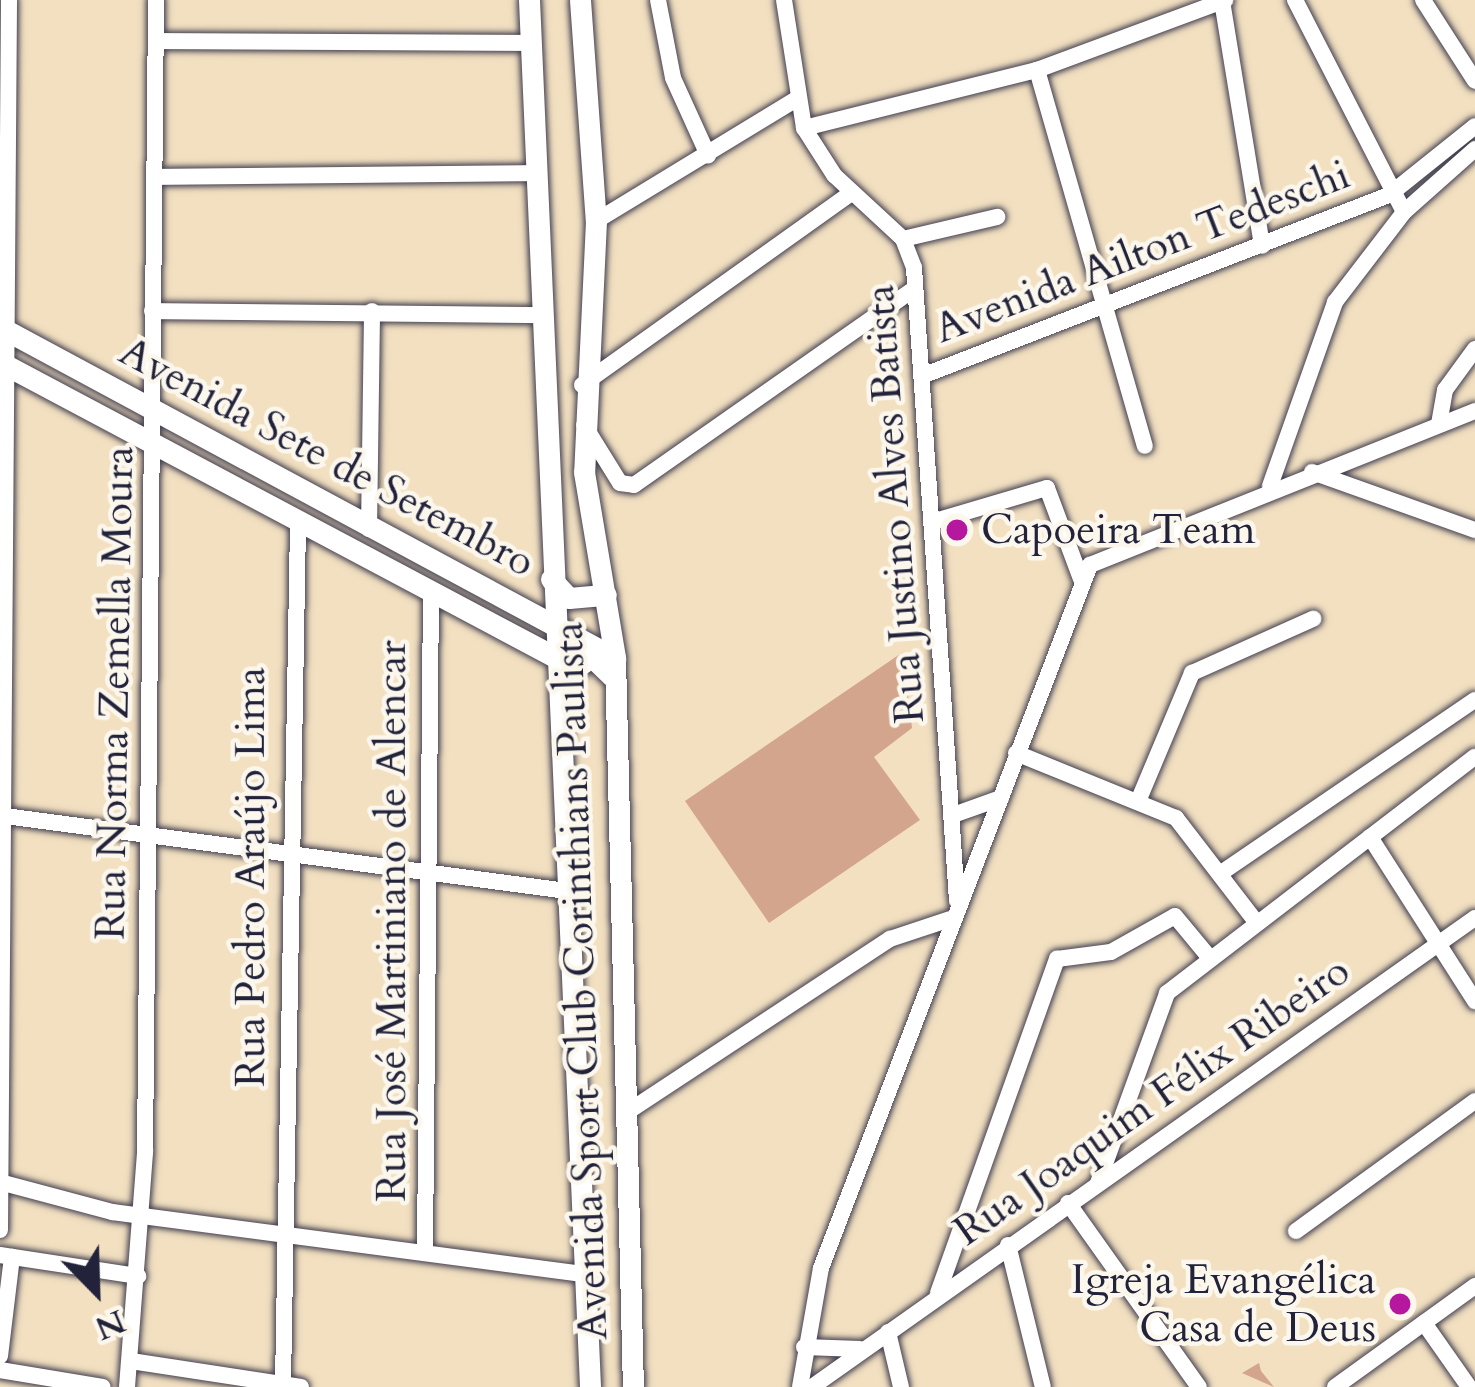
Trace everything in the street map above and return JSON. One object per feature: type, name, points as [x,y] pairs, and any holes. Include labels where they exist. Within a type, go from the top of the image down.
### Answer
[{"type":"main road","points":[[529,0],[581,1274],[590,1387]]},
{"type":"main road","name":"Avenida Sport Club Corinthians Paulista","points":[[580,0],[596,221],[581,386],[615,658],[633,1387]]},
{"type":"main road","name":"Avenida Sete de Setembro","points":[[4,329],[615,658]]},
{"type":"main road","name":"Avenida Sete de Setembro","points":[[5,364],[430,592],[558,668]]},
{"type":"main road","points":[[551,579],[569,598],[606,595]]},
{"type":"main road","points":[[558,668],[592,657],[616,681]]},
{"type":"street","points":[[0,1230],[9,0]]},
{"type":"street","name":"Rua Norma Zemella Moura","points":[[127,1387],[142,1215],[150,834],[156,0]]},
{"type":"street","points":[[658,0],[673,78],[708,155]]},
{"type":"street","name":"Rua Justino Alves Batista","points":[[784,0],[795,100],[804,128],[851,193],[903,238],[914,289],[956,814],[953,911],[821,1268],[800,1387]]},
{"type":"street","points":[[1295,0],[1388,195],[1404,212]]},
{"type":"street","points":[[1423,0],[1475,81]]},
{"type":"street","points":[[804,128],[1037,70],[1224,1],[1262,247]]},
{"type":"street","points":[[156,40],[530,43]]},
{"type":"street","points":[[1037,70],[1144,446]]},
{"type":"street","points":[[596,221],[795,100]]},
{"type":"street","name":"Avenida Ailton Tedeschi","points":[[922,376],[1108,309],[1388,195],[1475,126]]},
{"type":"street","points":[[1270,486],[1322,328],[1404,212],[1475,149]]},
{"type":"street","points":[[155,177],[537,172]]},
{"type":"street","points":[[581,386],[851,193]]},
{"type":"street","points":[[903,238],[997,217]]},
{"type":"street","points":[[583,422],[620,483],[634,484],[914,289]]},
{"type":"street","points":[[152,311],[542,315]]},
{"type":"street","points":[[368,529],[372,311]]},
{"type":"street","points":[[1439,424],[1445,390],[1475,349]]},
{"type":"street","points":[[629,1111],[890,938],[953,911],[1001,797],[1081,580],[1099,556],[1270,486],[1475,411]]},
{"type":"street","points":[[1311,472],[1475,530]]},
{"type":"street","points":[[932,522],[1047,488],[1081,580]]},
{"type":"street","name":"Rua Pedro Araújo Lima","points":[[292,1386],[285,1234],[287,853],[298,522]]},
{"type":"street","name":"Rua José Martiniano de Alencar","points":[[425,1251],[430,592]]},
{"type":"street","points":[[1139,799],[1192,674],[1312,619]]},
{"type":"street","points":[[1221,873],[1475,700]]},
{"type":"street","points":[[1016,752],[1176,818],[1256,922]]},
{"type":"street","points":[[1097,1184],[1154,1015],[1209,957],[1475,757]]},
{"type":"street","points":[[956,814],[1001,797]]},
{"type":"street","points":[[5,816],[567,891]]},
{"type":"street","points":[[1370,837],[1475,1001]]},
{"type":"street","points":[[938,1294],[1057,959],[1111,952],[1175,916],[1209,957]]},
{"type":"street","name":"Rua Joaquim Félix Ribeiro","points":[[812,1387],[1475,918]]},
{"type":"street","points":[[1296,1231],[1475,1100]]},
{"type":"street","points":[[1,1182],[142,1215],[581,1274]]},
{"type":"street","points":[[1068,1203],[1199,1387]]},
{"type":"street","points":[[1008,1245],[1043,1387]]},
{"type":"street","points":[[0,1356],[6,1256],[138,1276]]},
{"type":"street","points":[[1334,1387],[1475,1286]]},
{"type":"street","points":[[1424,1323],[1469,1387]]},
{"type":"street","points":[[888,1332],[901,1387]]},
{"type":"street","points":[[804,1348],[872,1346]]},
{"type":"street","points":[[130,1361],[292,1386]]},
{"type":"street","points":[[0,1370],[103,1387]]},
{"type":"building","points":[[903,652],[912,728],[874,757],[920,820],[769,923],[685,801]]},
{"type":"building","points":[[1259,1363],[1261,1371],[1274,1387],[1242,1373]]},
{"type":"place","name":"Capoeira Team","points":[[957,530]]},
{"type":"place","name":"Igreja Evangélica Casa de Deus","points":[[1400,1304]]}]
